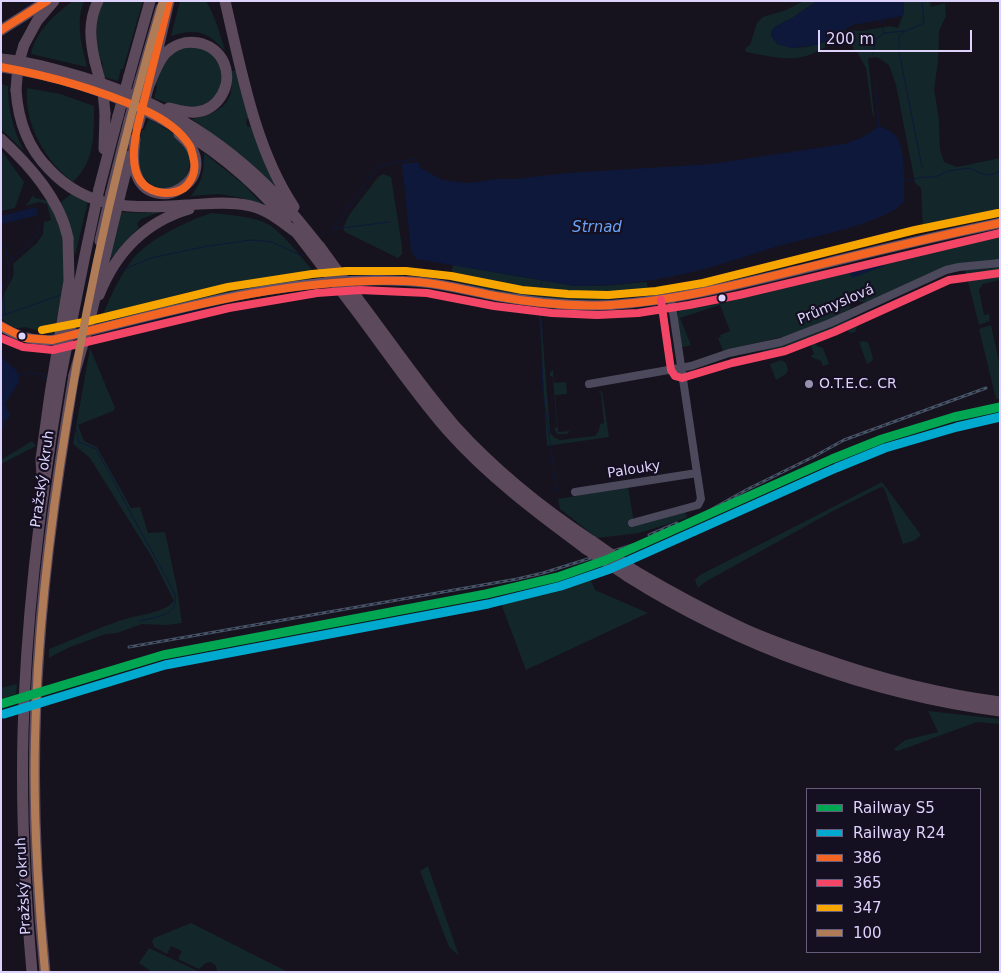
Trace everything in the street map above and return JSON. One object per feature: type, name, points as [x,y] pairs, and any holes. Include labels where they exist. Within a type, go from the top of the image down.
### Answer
[{"type":"highway","points":[[1,30],[47,1]]},
{"type":"highway","points":[[54,1],[37,21],[24,45],[18,65],[16,90],[23,126],[34,151],[51,172],[73,189],[96,201],[123,206],[146,207],[236,203],[260,208],[302,227]]},
{"type":"highway","points":[[98,1],[90,30],[91,46],[103,92],[105,113],[103,174]]},
{"type":"highway","name":"Pražský okruh","points":[[32,966],[24,843],[22,742],[29,625],[43,495],[52,431],[72,320],[99,189],[150,1]]},
{"type":"highway","name":"Pražský okruh","points":[[45,972],[36,842],[36,703],[48,555],[60,461],[74,375],[98,251],[116,194],[163,1]]},
{"type":"highway","points":[[144,83],[169,1]]},
{"type":"highway","points":[[220,1],[233,36]]},
{"type":"highway","points":[[225,1],[265,151],[302,227],[354,301],[455,425],[485,456],[589,545],[675,604],[742,637],[793,658],[886,688],[1000,711]]},
{"type":"highway","points":[[143,100],[184,112],[202,111],[212,106],[222,96],[226,84],[226,73],[223,62],[214,50],[202,44],[186,42],[176,46],[164,55],[144,83]]},
{"type":"highway","points":[[1,59],[36,65],[116,88],[196,128],[244,164],[278,197],[320,247],[354,301]]},
{"type":"highway","points":[[1,67],[92,89],[124,101],[160,118],[210,149],[302,227]]},
{"type":"highway","points":[[134,123],[134,168],[142,184],[150,190],[161,194],[174,192],[184,187],[191,179],[195,170],[194,152],[186,140],[160,118]]},
{"type":"highway","points":[[1,138],[34,174],[56,206],[66,232],[70,256],[70,276],[41,459],[43,495]]},
{"type":"highway","points":[[89,324],[116,194],[135,139]]},
{"type":"highway","points":[[74,375],[101,291],[124,250],[144,231],[171,215],[210,203]]},
{"type":"highway","points":[[631,573],[741,628],[794,649],[889,680],[1000,702]]},
{"type":"main road","points":[[2,327],[29,339],[52,340],[260,291],[346,281],[405,281],[449,286],[521,300],[567,304],[608,305],[671,299],[705,293],[917,240],[1000,223]]},
{"type":"street","name":"Průmyslová","points":[[681,368],[729,353],[781,342],[822,326],[946,270],[1000,263]]},
{"type":"street","points":[[632,523],[698,505],[701,499],[671,299]]},
{"type":"street","points":[[589,384],[681,368]]},
{"type":"street","name":"Palouky","points":[[575,492],[697,472]]},
{"type":"green space","points":[[73,1],[84,1],[81,9],[80,26],[81,42],[87,67],[31,54],[41,31],[59,12]]},
{"type":"green space","points":[[103,1],[143,1],[118,81],[104,77],[102,61],[97,58],[97,16]]},
{"type":"green space","points":[[180,1],[206,1],[215,19],[225,51],[207,35],[201,33],[187,32],[171,36]]},
{"type":"green space","points":[[804,1],[817,1],[772,30],[771,36],[791,48],[822,43],[847,30],[861,31],[890,26],[898,28],[904,12],[904,1],[930,1],[931,7],[945,3],[946,16],[939,31],[938,62],[934,89],[939,120],[940,150],[944,162],[957,167],[1000,158],[1000,215],[923,229],[921,188],[915,183],[896,85],[889,65],[877,57],[868,58],[873,117],[866,68],[856,50],[854,50],[849,36],[840,37],[816,52],[795,58],[774,57],[746,52],[745,48],[750,45],[757,23],[763,17],[786,10]]},
{"type":"green space","points":[[197,45],[219,59],[224,84],[208,106],[181,109],[154,98],[157,86],[154,85],[157,74],[173,51]]},
{"type":"green space","points":[[231,71],[237,71],[251,119],[246,119],[247,126],[252,127],[273,184],[249,162],[192,119],[216,111],[225,104],[231,92]]},
{"type":"green space","points":[[1,84],[8,86],[12,119],[24,151],[1,129]]},
{"type":"green space","points":[[27,88],[60,94],[94,106],[92,147],[86,165],[73,182],[54,164],[38,141],[29,115]]},
{"type":"green space","points":[[149,119],[177,135],[192,158],[184,184],[157,190],[138,173],[138,147],[142,130],[144,130]]},
{"type":"green space","points":[[1,150],[24,182],[15,208],[1,211]]},
{"type":"green space","points":[[204,153],[242,183],[265,207],[242,198],[219,194],[191,196],[202,176]]},
{"type":"green space","points":[[383,174],[391,177],[402,246],[402,254],[398,258],[345,232],[343,229],[349,215],[378,177]]},
{"type":"green space","points":[[72,193],[88,201],[75,256],[73,242],[60,203]]},
{"type":"green space","points":[[33,195],[35,198],[48,201],[60,226],[66,252],[64,283],[53,335],[25,327],[13,329],[1,318],[3,297],[13,276],[13,264],[37,243],[43,234],[44,222],[51,220],[47,204],[39,202],[25,206]]},
{"type":"green space","points":[[166,210],[141,219],[137,224],[139,228],[105,262],[119,212],[146,213]]},
{"type":"green space","points":[[211,213],[250,218],[271,226],[284,237],[317,275],[308,280],[98,325],[122,276],[132,260],[147,245],[168,232]]},
{"type":"green space","points":[[1000,229],[1000,260],[957,264],[867,303],[861,302],[856,298],[851,301],[850,309],[843,312],[844,314],[782,338],[723,351],[718,338],[721,337],[720,335],[730,331],[720,305],[680,318],[691,345],[681,346],[676,316],[678,316],[678,309],[683,307],[691,308],[708,303],[707,300],[723,298],[723,296]]},
{"type":"green space","points":[[453,265],[575,286],[647,282],[648,294],[619,293],[617,298],[604,301],[564,300],[521,295],[450,280]]},
{"type":"green space","points":[[1000,266],[1000,280],[983,284],[979,290],[984,315],[989,314],[990,321],[979,325],[965,270]]},
{"type":"green space","points":[[539,311],[587,313],[587,317],[541,316],[550,433],[560,440],[595,436],[600,424],[604,423],[601,393],[597,392],[602,391],[609,437],[547,446]]},
{"type":"green space","points":[[850,318],[858,324],[855,332],[850,333],[844,328],[815,339],[817,346],[823,348],[829,364],[823,366],[821,361],[811,357],[814,354],[809,341],[766,357],[761,354],[763,349],[788,343]]},
{"type":"green space","points":[[991,325],[1000,367],[1000,399],[996,399],[979,329]]},
{"type":"green space","points":[[859,342],[868,342],[873,358],[867,364]]},
{"type":"green space","points":[[90,348],[115,408],[113,411],[78,425],[84,441],[97,447],[131,508],[140,507],[148,533],[165,532],[177,588],[182,623],[166,625],[142,624],[70,647],[49,658],[49,649],[110,624],[163,609],[174,601],[153,559],[90,458],[73,444]]},
{"type":"green space","points":[[781,360],[786,363],[788,370],[786,374],[776,380],[770,364]]},
{"type":"green space","points":[[553,370],[554,383],[566,382],[567,394],[555,395],[558,432],[570,431],[567,434],[557,434],[554,428],[557,427],[553,377],[550,376],[550,372]]},
{"type":"green space","points":[[32,441],[36,446],[1,464],[1,460]]},
{"type":"green space","points":[[882,482],[921,535],[915,540],[903,544],[883,487],[835,510],[705,582],[698,588],[695,580],[700,575]]},
{"type":"green space","points":[[628,487],[634,523],[685,511],[687,518],[639,533],[597,538],[560,509],[558,499]]},
{"type":"green space","points":[[587,572],[595,590],[648,613],[526,670],[500,601]]},
{"type":"green space","points":[[17,684],[16,694],[1,699],[1,688]]},
{"type":"green space","points":[[928,711],[1000,719],[1000,724],[977,722],[898,751],[893,750],[905,740],[938,732]]},
{"type":"green space","points":[[428,866],[459,956],[449,947],[420,871]]},
{"type":"green space","points":[[191,923],[288,972],[217,972],[216,966],[211,962],[206,963],[199,969],[178,959],[182,951],[171,946],[167,954],[154,947],[152,941],[154,938]]},
{"type":"green space","points":[[149,948],[200,972],[152,972],[139,963]]},
{"type":"water","points":[[817,1],[904,1],[904,12],[902,16],[853,25],[816,45],[791,48],[777,44],[771,36],[772,30]]},
{"type":"water","name":"Strnad","points":[[879,126],[896,136],[899,141],[904,167],[904,202],[895,209],[867,222],[698,271],[630,283],[575,286],[416,259],[411,250],[402,164],[419,162],[419,167],[442,180],[469,183],[567,173],[711,164],[844,144],[863,137]]},
{"type":"water","points":[[36,207],[38,215],[1,224],[1,216]]},
{"type":"water","points":[[880,260],[884,266],[852,278],[848,268]]},
{"type":"water","points":[[1,357],[16,370],[20,377],[18,378],[19,382],[5,404],[10,416],[4,422],[3,428],[1,428]]},
{"type":"waterway","points":[[922,1],[924,23],[899,36],[899,51],[922,167]]},
{"type":"waterway","points":[[880,19],[881,23]]},
{"type":"waterway","points":[[873,54],[876,39],[884,33],[883,28]]},
{"type":"waterway","points":[[884,33],[905,31]]},
{"type":"waterway","points":[[875,82],[879,126]]},
{"type":"waterway","points":[[333,229],[378,166],[415,159]]},
{"type":"waterway","points":[[903,181],[935,177],[949,171],[969,168],[985,175],[995,174],[1000,170]]},
{"type":"waterway","points":[[328,235],[333,229],[390,222]]},
{"type":"waterway","points":[[3,287],[9,281],[9,261],[32,241],[39,230],[40,224]]},
{"type":"waterway","points":[[115,273],[151,258],[208,246],[252,240],[272,242],[302,256],[308,254]]},
{"type":"waterway","points":[[4,244],[8,260]]},
{"type":"waterway","points":[[540,295],[542,279]]},
{"type":"waterway","points":[[1,281],[5,315]]},
{"type":"waterway","points":[[83,286],[93,282]]},
{"type":"waterway","points":[[1,316],[61,295]]},
{"type":"waterway","points":[[106,332],[220,305]]},
{"type":"waterway","points":[[540,313],[543,391],[557,493]]},
{"type":"waterway","points":[[37,346],[51,346]]},
{"type":"waterway","points":[[19,376],[29,373],[42,374],[47,379]]},
{"type":"waterway","points":[[72,415],[79,442],[96,449],[175,594],[175,601],[170,611],[139,621]]},
{"type":"railway","points":[[682,526],[746,490],[844,440],[986,388]]},
{"type":"railway","points":[[649,535],[677,523]]},
{"type":"railway","points":[[129,647],[517,579],[543,573],[658,537]]},
{"type":"rail line","name":"S5","points":[[1,704],[163,655],[486,594],[558,577],[606,560],[832,459],[882,439],[954,417],[1000,407]]},
{"type":"rail line","name":"R24","points":[[4,714],[165,665],[488,604],[561,586],[610,569],[885,448],[957,427],[1000,417]]},
{"type":"transit line","name":"386","points":[[1,30],[47,1]]},
{"type":"transit line","name":"100","points":[[45,972],[37,856],[35,769],[38,658],[50,537],[68,415],[87,310],[121,155],[163,1]]},
{"type":"transit line","name":"386","points":[[142,109],[169,1]]},
{"type":"transit line","name":"386","points":[[1,67],[73,84],[108,95],[142,109]]},
{"type":"transit line","name":"386","points":[[142,109],[169,124],[190,146],[194,161],[194,172],[189,182],[181,190],[171,193],[158,192],[147,187],[139,179],[135,169],[134,144],[142,109]]},
{"type":"transit line","name":"347","points":[[42,330],[89,321],[228,287],[312,274],[346,271],[406,271],[451,276],[522,290],[568,294],[608,295],[656,291],[703,283],[915,230],[998,213]]},
{"type":"transit line","name":"386","points":[[1,326],[25,338],[52,340],[227,298],[315,285],[359,281],[427,283],[553,304],[611,305],[635,303],[728,287],[1000,223]]},
{"type":"transit line","name":"365","points":[[1,338],[23,347],[53,350],[229,308],[317,293],[360,290],[427,293],[494,306],[552,313],[597,315],[638,313],[739,295],[1000,233]]},
{"type":"transit line","name":"365","points":[[661,300],[671,370],[675,376],[682,378],[732,363],[785,351],[834,332],[949,280],[1000,273]]},
{"type":"place","name":"O.T.E.C. CR","points":[[809,384]]}]
